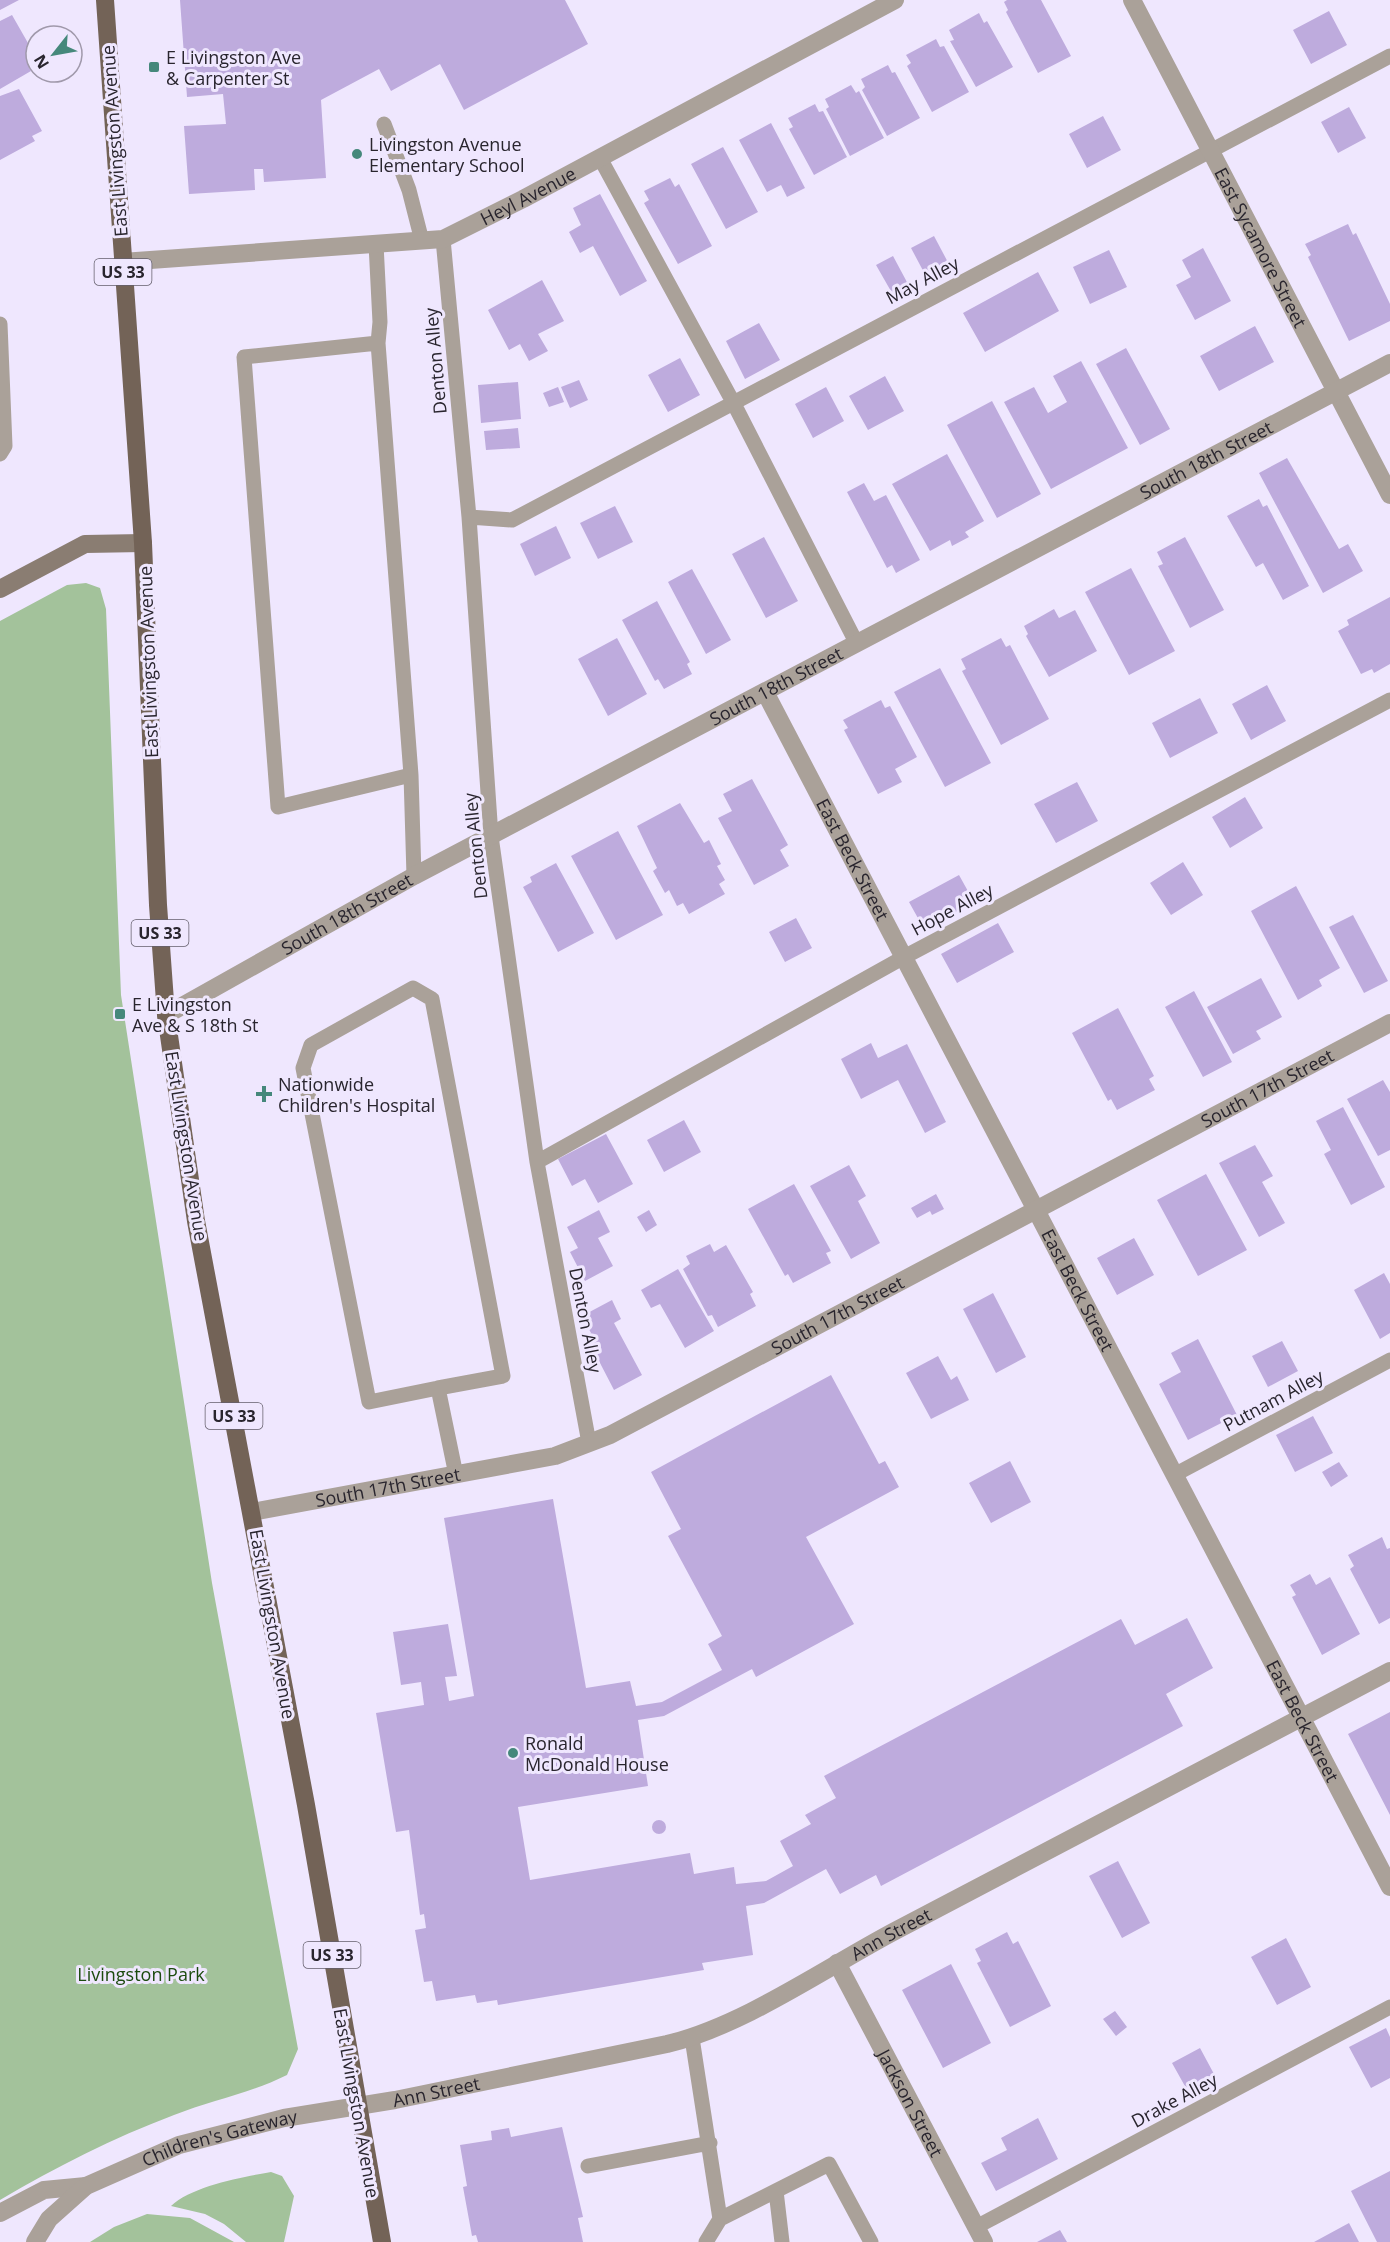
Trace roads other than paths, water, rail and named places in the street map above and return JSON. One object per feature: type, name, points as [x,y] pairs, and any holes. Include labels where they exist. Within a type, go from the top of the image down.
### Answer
[{"type":"main road","name":"East Livingston Avenue","points":[[105,0],[143,543],[158,893],[166,1016],[196,1221],[252,1512],[382,2242]]},
{"type":"street","name":"Heyl Avenue","points":[[122,262],[443,239],[895,0]]},
{"type":"street","name":"East Sycamore Street","points":[[1132,0],[1390,495]]},
{"type":"street","name":"South 18th Street","points":[[166,1016],[414,876],[1390,363]]},
{"type":"street","points":[[0,589],[86,544],[143,543]]},
{"type":"street","name":"East Beck Street","points":[[765,692],[906,956],[1035,1210],[1390,1887]]},
{"type":"street","name":"South 17th Street","points":[[252,1512],[555,1456],[589,1443],[1390,1023]]},
{"type":"street","name":"Ann Street","points":[[359,2105],[692,2038],[721,2026],[1390,1671]]},
{"type":"street","name":"Jackson Street","points":[[837,1963],[980,2234]]},
{"type":"street","name":"Children's Gateway","points":[[35,2242],[50,2219],[86,2186],[178,2145],[284,2118],[359,2105]]},
{"type":"street","name":"Children's Gateway","points":[[0,2213],[44,2190],[86,2186]]},
{"type":"lane","name":"May Alley","points":[[469,518],[512,520],[1390,56]]},
{"type":"lane","points":[[384,124],[409,190],[422,241]]},
{"type":"lane","points":[[600,158],[734,402],[857,644]]},
{"type":"lane","name":"Denton Alley","points":[[443,239],[469,518],[491,836],[537,1162],[589,1443]]},
{"type":"lane","points":[[376,244],[380,322],[378,343],[411,775],[414,876]]},
{"type":"lane","points":[[0,324],[5,446],[0,454]]},
{"type":"lane","points":[[378,343],[244,357],[278,807],[411,775]]},
{"type":"lane","name":"Hope Alley","points":[[537,1162],[906,956],[1390,700]]},
{"type":"lane","points":[[413,988],[432,999],[503,1376],[438,1388],[369,1402],[303,1068],[311,1045],[413,988]]},
{"type":"lane","name":"Putnam Alley","points":[[1174,1475],[1390,1360]]},
{"type":"lane","points":[[438,1388],[456,1475]]},
{"type":"lane","name":"Drake Alley","points":[[980,2234],[1390,2007]]},
{"type":"lane","points":[[692,2038],[720,2219]]},
{"type":"lane","points":[[588,2166],[710,2143]]},
{"type":"lane","points":[[706,2242],[720,2219],[829,2164],[871,2242]]},
{"type":"lane","points":[[776,2191],[782,2242]]},
{"type":"place","name":"E Livingston Ave & Carpenter St","points":[[154,67]]},
{"type":"place","name":"Livingston Avenue Elementary School","points":[[357,154]]},
{"type":"place","name":"E Livingston Ave & S 18th St","points":[[120,1014]]},
{"type":"place","name":"Nationwide Children's Hospital","points":[[264,1094]]},
{"type":"place","name":"Ronald McDonald House","points":[[513,1753]]},
{"type":"park label","name":"Livingston Park","points":[[141,1974]]}]
